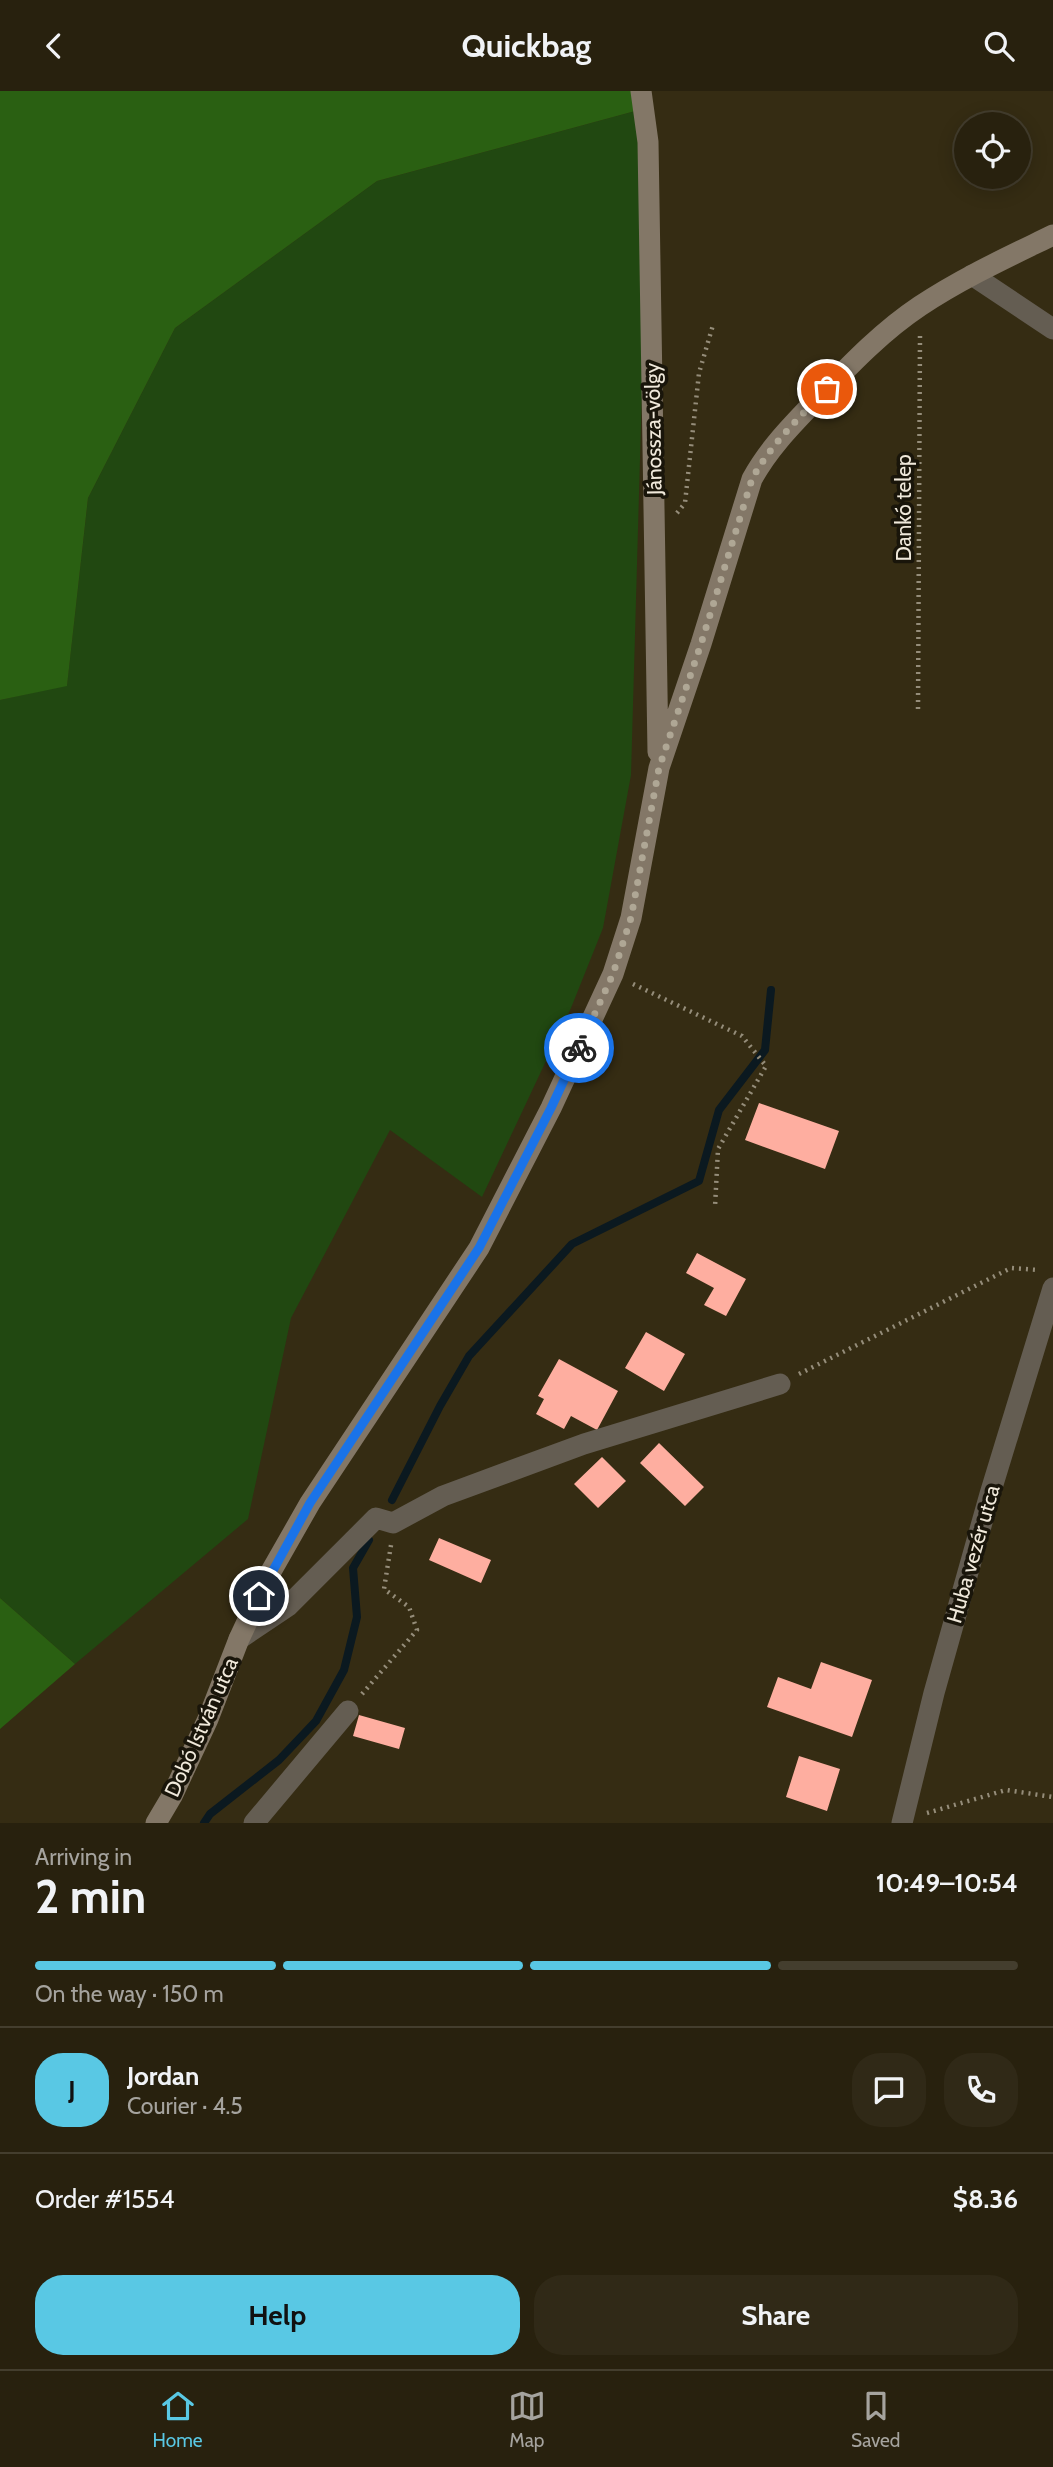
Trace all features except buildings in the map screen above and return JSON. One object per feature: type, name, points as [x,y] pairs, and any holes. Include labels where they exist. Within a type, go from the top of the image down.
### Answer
[{"type":"main road","name":"Jánossza-völgy","points":[[641,91],[648,142],[659,768]]},
{"type":"main road","points":[[659,768],[752,479],[764,456],[853,362],[920,306],[972,275],[1053,235]]},
{"type":"main road","name":"Dobó István utca","points":[[156,1823],[172,1796],[208,1719],[239,1639],[269,1575],[310,1503],[479,1248],[551,1108],[613,974],[631,918],[659,768]]},
{"type":"street","points":[[972,275],[1053,328]]},
{"type":"street","name":"Huba vezér utca","points":[[902,1821],[982,1520],[1053,1288]]},
{"type":"street","points":[[239,1639],[288,1606],[376,1518],[393,1524],[443,1496],[584,1444],[780,1384]]},
{"type":"street","points":[[254,1823],[348,1711]]},
{"type":"path","name":"Dankó telep","points":[[918,709],[920,306]]},
{"type":"path","points":[[655,541],[685,503],[699,373],[713,325]]},
{"type":"path","points":[[613,974],[742,1036],[766,1066],[718,1149],[715,1206]]},
{"type":"path","points":[[780,1384],[1011,1268],[1039,1270]]},
{"type":"path","points":[[348,1711],[417,1630],[409,1607],[384,1589],[393,1524]]},
{"type":"path","points":[[902,1821],[1006,1790],[1053,1797]]},
{"type":"green space","points":[[0,91],[651,91],[650,107],[377,181],[175,328],[88,498],[67,686],[0,700]]},
{"type":"green space","points":[[650,107],[631,775],[603,928],[571,1008],[482,1197],[390,1130],[291,1318],[248,1519],[75,1664],[0,1598],[0,700],[67,685],[88,498],[175,328],[377,181]]},
{"type":"green space","points":[[0,1598],[75,1664],[0,1729]]},
{"type":"waterway","points":[[392,1500],[469,1356],[572,1244],[699,1181],[719,1110],[765,1050],[771,990]]},
{"type":"waterway","points":[[204,1823],[210,1814],[279,1760],[316,1721],[344,1670],[357,1617],[353,1568],[369,1540]]},
{"type":"way so far","points":[[579,1048],[613,974],[631,918],[659,768],[752,479],[764,456],[779,438],[827,389]]},
{"type":"route","points":[[259,1596],[310,1503],[479,1248],[579,1048]]}]
